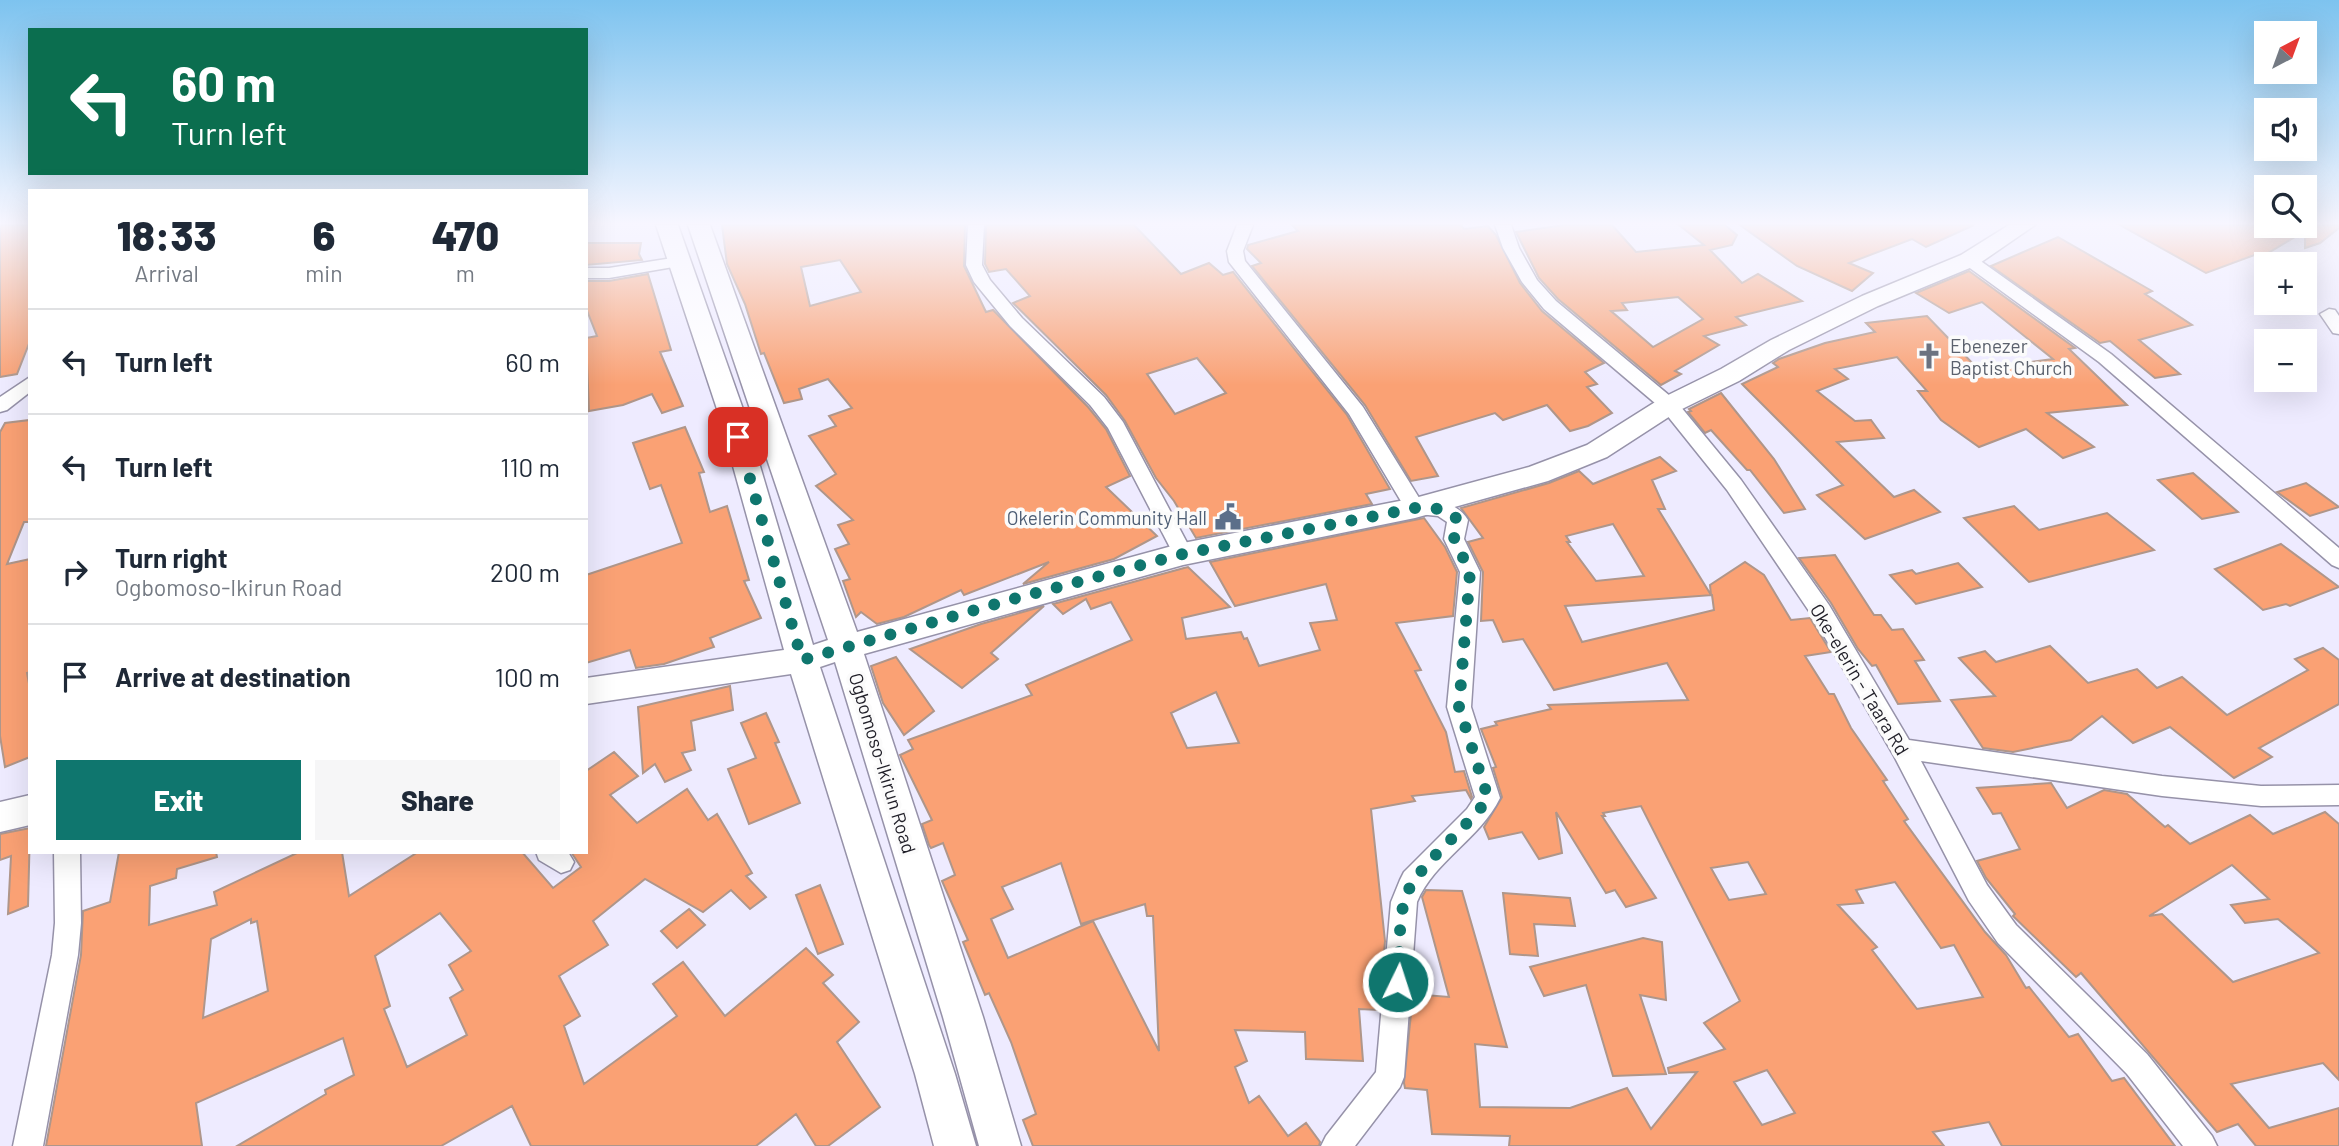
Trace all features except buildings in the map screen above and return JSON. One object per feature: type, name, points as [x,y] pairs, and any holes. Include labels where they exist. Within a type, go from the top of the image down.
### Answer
[{"type":"main road","points":[[685,278],[731,412],[802,660],[936,1074],[954,1146]]},
{"type":"main road","name":"Ogbomoso-Ikirun Road","points":[[718,278],[847,649],[963,1017],[1000,1146]]},
{"type":"main road","points":[[588,691],[802,660],[1017,598],[1183,554],[1415,508],[1567,464],[1597,451],[1669,405],[1824,323],[1926,278]]},
{"type":"main road","points":[[0,817],[28,810]]},
{"type":"street","points":[[980,278],[1016,323],[1097,401],[1116,426],[1183,554]]},
{"type":"street","points":[[1250,278],[1356,411],[1415,508],[1443,510],[1450,512],[1458,520],[1454,539],[1470,572],[1459,707],[1488,798],[1476,816],[1413,880],[1408,891],[1404,902],[1390,1077],[1336,1146]]},
{"type":"street","name":"Oke-elerin - Taara Rd","points":[[1528,278],[1550,305],[1669,405],[1734,485],[1821,611],[1902,749],[1978,893],[2007,934],[2137,1064],[2202,1146]]},
{"type":"street","points":[[1995,278],[2105,358],[2339,559]]},
{"type":"street","points":[[0,406],[28,385]]},
{"type":"street","points":[[1902,749],[2162,786],[2261,796],[2339,795]]},
{"type":"street","points":[[28,1146],[65,955],[68,923],[67,854]]},
{"type":"place","name":"Ebenezer Baptist Church","points":[[1929,356]]},
{"type":"place","name":"Okelerin Community Hall","points":[[1228,517]]},
{"type":"route","points":[[738,437],[802,660],[1017,598],[1183,554],[1415,508],[1436,508],[1450,512],[1458,520],[1454,539],[1470,572],[1459,707],[1488,798],[1476,816],[1413,880],[1404,902],[1398,982]]}]
